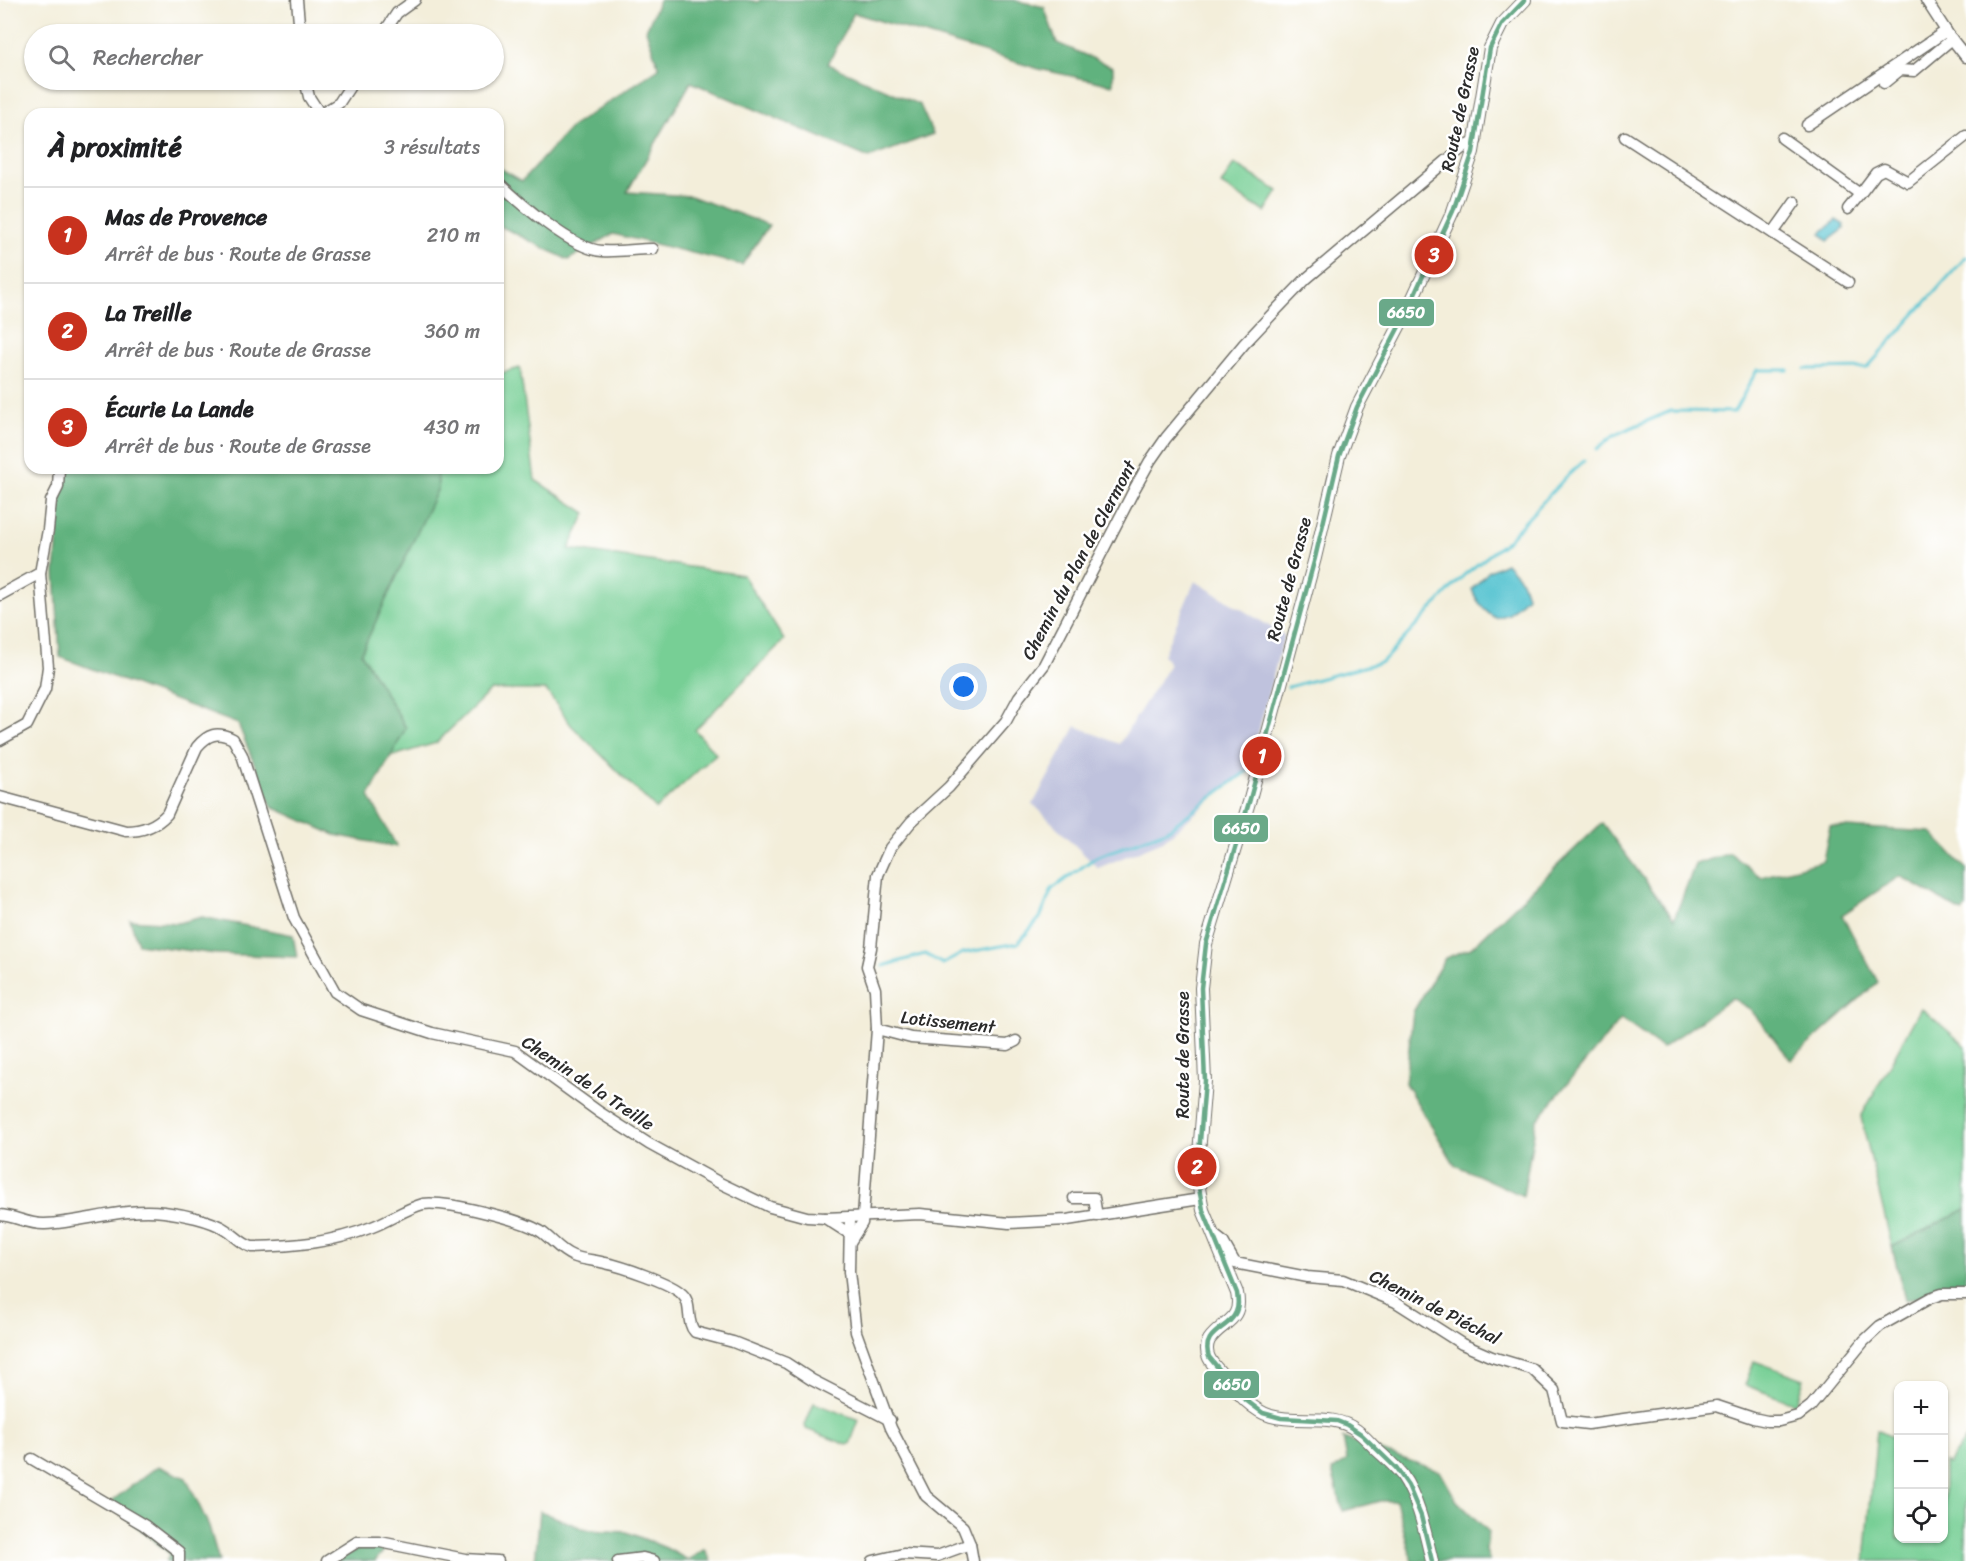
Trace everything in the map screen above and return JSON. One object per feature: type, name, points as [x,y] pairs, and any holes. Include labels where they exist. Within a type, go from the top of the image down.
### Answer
[{"type":"street","points":[[297,0],[299,24]]},
{"type":"street","points":[[390,24],[397,13],[415,0]]},
{"type":"street","name":"Route de Grasse","points":[[1432,1561],[1424,1524],[1408,1485],[1395,1467],[1354,1428],[1328,1420],[1282,1418],[1262,1412],[1246,1400],[1208,1356],[1207,1345],[1213,1335],[1236,1314],[1238,1306],[1233,1282],[1200,1199],[1197,1167],[1205,1081],[1201,988],[1211,922],[1250,799],[1347,431],[1434,255],[1453,211],[1476,141],[1490,48],[1502,24],[1525,0]]},
{"type":"street","points":[[1926,0],[1966,57]]},
{"type":"street","points":[[1884,83],[1900,70],[1914,71],[1949,35]]},
{"type":"street","points":[[1807,125],[1949,35]]},
{"type":"street","points":[[307,90],[317,108]]},
{"type":"street","points":[[338,108],[347,90]]},
{"type":"street","points":[[1848,209],[1876,173],[1884,169],[1908,182],[1966,136]]},
{"type":"street","points":[[1625,137],[1848,282]]},
{"type":"street","points":[[1782,138],[1860,194]]},
{"type":"street","name":"Chemin du Plan de Clermont","points":[[863,1216],[877,1029],[875,989],[867,966],[871,948],[878,875],[890,848],[911,822],[949,788],[1006,721],[1019,697],[1044,665],[1114,534],[1135,488],[1166,438],[1244,344],[1306,279],[1446,161],[1466,145],[1476,141]]},
{"type":"street","points":[[1446,161],[1469,167]]},
{"type":"street","points":[[504,187],[570,240],[600,251],[653,249]]},
{"type":"street","points":[[1773,234],[1795,202]]},
{"type":"street","points":[[0,740],[27,725],[45,689],[48,667],[40,573],[51,501],[58,487],[59,474]]},
{"type":"street","points":[[0,595],[40,573]]},
{"type":"street","name":"Chemin de la Treille","points":[[0,797],[126,831],[142,830],[161,820],[167,814],[197,747],[204,738],[217,734],[232,739],[242,755],[294,918],[335,992],[361,1010],[432,1033],[515,1051],[599,1112],[649,1144],[720,1183],[770,1207],[807,1217],[850,1218],[920,1214],[1010,1223],[1066,1220],[1200,1199]]},
{"type":"street","name":"Lotissement","points":[[877,1029],[911,1038],[1008,1045],[1016,1041]]},
{"type":"street","points":[[1074,1198],[1094,1198],[1097,1216]]},
{"type":"street","points":[[0,1215],[44,1224],[101,1215],[142,1211],[165,1212],[212,1223],[225,1229],[246,1246],[252,1247],[314,1244],[373,1227],[423,1204],[449,1205],[496,1216],[540,1231],[572,1256],[629,1270],[671,1287],[682,1294],[688,1302],[690,1322],[695,1332],[733,1342],[786,1362],[812,1380],[890,1420]]},
{"type":"street","points":[[850,1238],[862,1223],[863,1216]]},
{"type":"street","points":[[825,1218],[850,1238]]},
{"type":"street","points":[[850,1218],[849,1272],[856,1332],[890,1420],[891,1428],[926,1496],[963,1527],[970,1544],[973,1561]]},
{"type":"street","name":"Chemin de Piéchal","points":[[1214,1234],[1223,1242],[1235,1263],[1306,1277],[1343,1280],[1411,1310],[1462,1344],[1492,1357],[1532,1369],[1554,1390],[1560,1416],[1566,1423],[1588,1424],[1717,1406],[1767,1421],[1779,1421],[1798,1416],[1811,1406],[1864,1341],[1880,1326],[1930,1298],[1942,1294],[1966,1294]]},
{"type":"street","points":[[32,1459],[144,1525],[179,1552],[179,1561]]},
{"type":"street","points":[[327,1561],[357,1542],[380,1542],[465,1559],[498,1561]]},
{"type":"street","points":[[873,1561],[903,1554],[937,1556],[970,1544]]},
{"type":"street","points":[[618,1561],[643,1558],[654,1561]]},
{"type":"shaded area","points":[[1195,581],[1284,635],[1247,769],[1163,841],[1098,868],[1033,804],[1076,726],[1119,744],[1170,664],[1163,655]]},
{"type":"green space","points":[[659,0],[758,2],[760,0],[1013,0],[1044,7],[1057,43],[1113,67],[1113,85],[1039,69],[854,13],[828,64],[920,105],[933,134],[869,158],[691,82],[627,192],[691,196],[769,225],[742,265],[613,234],[568,260],[504,228],[504,170],[522,181],[571,127],[659,68],[646,30]]},
{"type":"green space","points":[[1234,164],[1278,191],[1265,212],[1221,185]]},
{"type":"green space","points":[[520,368],[535,480],[586,513],[569,549],[743,575],[784,640],[695,730],[716,754],[656,809],[571,725],[546,690],[491,690],[436,743],[390,757],[406,728],[361,653],[438,488],[437,474],[504,474],[504,372]]},
{"type":"green space","points":[[63,474],[437,474],[438,488],[361,653],[406,728],[369,796],[397,847],[335,835],[272,807],[238,724],[60,657],[55,573]]},
{"type":"green space","points":[[1602,823],[1674,919],[1695,864],[1730,853],[1761,877],[1823,861],[1830,826],[1931,832],[1966,869],[1966,908],[1962,912],[1900,876],[1842,915],[1878,982],[1791,1060],[1750,1009],[1732,998],[1662,1048],[1621,1019],[1536,1121],[1523,1196],[1455,1165],[1405,1083],[1413,1012],[1445,958],[1471,948]]},
{"type":"green space","points":[[202,917],[293,935],[297,957],[216,954],[138,944],[130,920],[178,923]]},
{"type":"green space","points":[[1921,1008],[1966,1046],[1966,1209],[1892,1247],[1861,1117]]},
{"type":"green space","points":[[1966,1209],[1966,1285],[1905,1300],[1892,1247]]},
{"type":"green space","points":[[1754,1361],[1804,1379],[1796,1404],[1745,1385]]},
{"type":"green space","points":[[814,1403],[859,1420],[850,1444],[847,1445],[806,1429],[805,1425]]},
{"type":"green space","points":[[1877,1430],[1894,1438],[1894,1543],[1948,1543],[1948,1464],[1966,1439],[1966,1561],[1865,1561]]},
{"type":"green space","points":[[1343,1438],[1440,1471],[1457,1501],[1488,1531],[1486,1551],[1490,1561],[1412,1561],[1396,1501],[1380,1501],[1343,1511],[1332,1471],[1347,1460]]},
{"type":"green space","points":[[158,1466],[186,1478],[209,1526],[219,1561],[166,1561],[170,1554],[109,1503]]},
{"type":"green space","points":[[540,1511],[587,1530],[627,1532],[688,1560],[705,1549],[711,1561],[535,1561]]},
{"type":"green space","points":[[365,1545],[389,1545],[375,1561],[336,1561]]},
{"type":"water","points":[[1836,220],[1844,225],[1844,229],[1828,241],[1821,233]]},
{"type":"water","points":[[1506,563],[1522,581],[1527,596],[1509,614],[1496,618],[1481,606],[1472,589],[1489,571]]},
{"type":"waterway","points":[[1805,369],[1867,368],[1966,257]]},
{"type":"waterway","points":[[1597,449],[1614,435],[1671,411],[1734,412],[1757,370],[1788,370]]},
{"type":"waterway","points":[[1288,687],[1382,662],[1464,575],[1507,541],[1565,478],[1584,461]]},
{"type":"waterway","points":[[883,966],[925,954],[943,964],[963,953],[1018,943],[1040,918],[1052,889],[1096,857],[1166,831],[1250,769]]},
{"type":"transit line","name":"6650","points":[[1432,1561],[1421,1516],[1408,1485],[1396,1468],[1361,1434],[1337,1421],[1281,1418],[1263,1413],[1243,1398],[1209,1357],[1208,1342],[1232,1318],[1238,1303],[1237,1293],[1203,1210],[1197,1177],[1205,1081],[1201,988],[1206,944],[1250,799],[1315,558],[1339,456],[1357,407],[1404,317],[1453,211],[1473,152],[1490,48],[1502,24],[1525,0]]},
{"type":"place","name":"Écurie La Lande","points":[[1434,255]]},
{"type":"place","name":"Mas de Provence","points":[[1262,756]]},
{"type":"place","name":"La Treille","points":[[1197,1167]]}]
